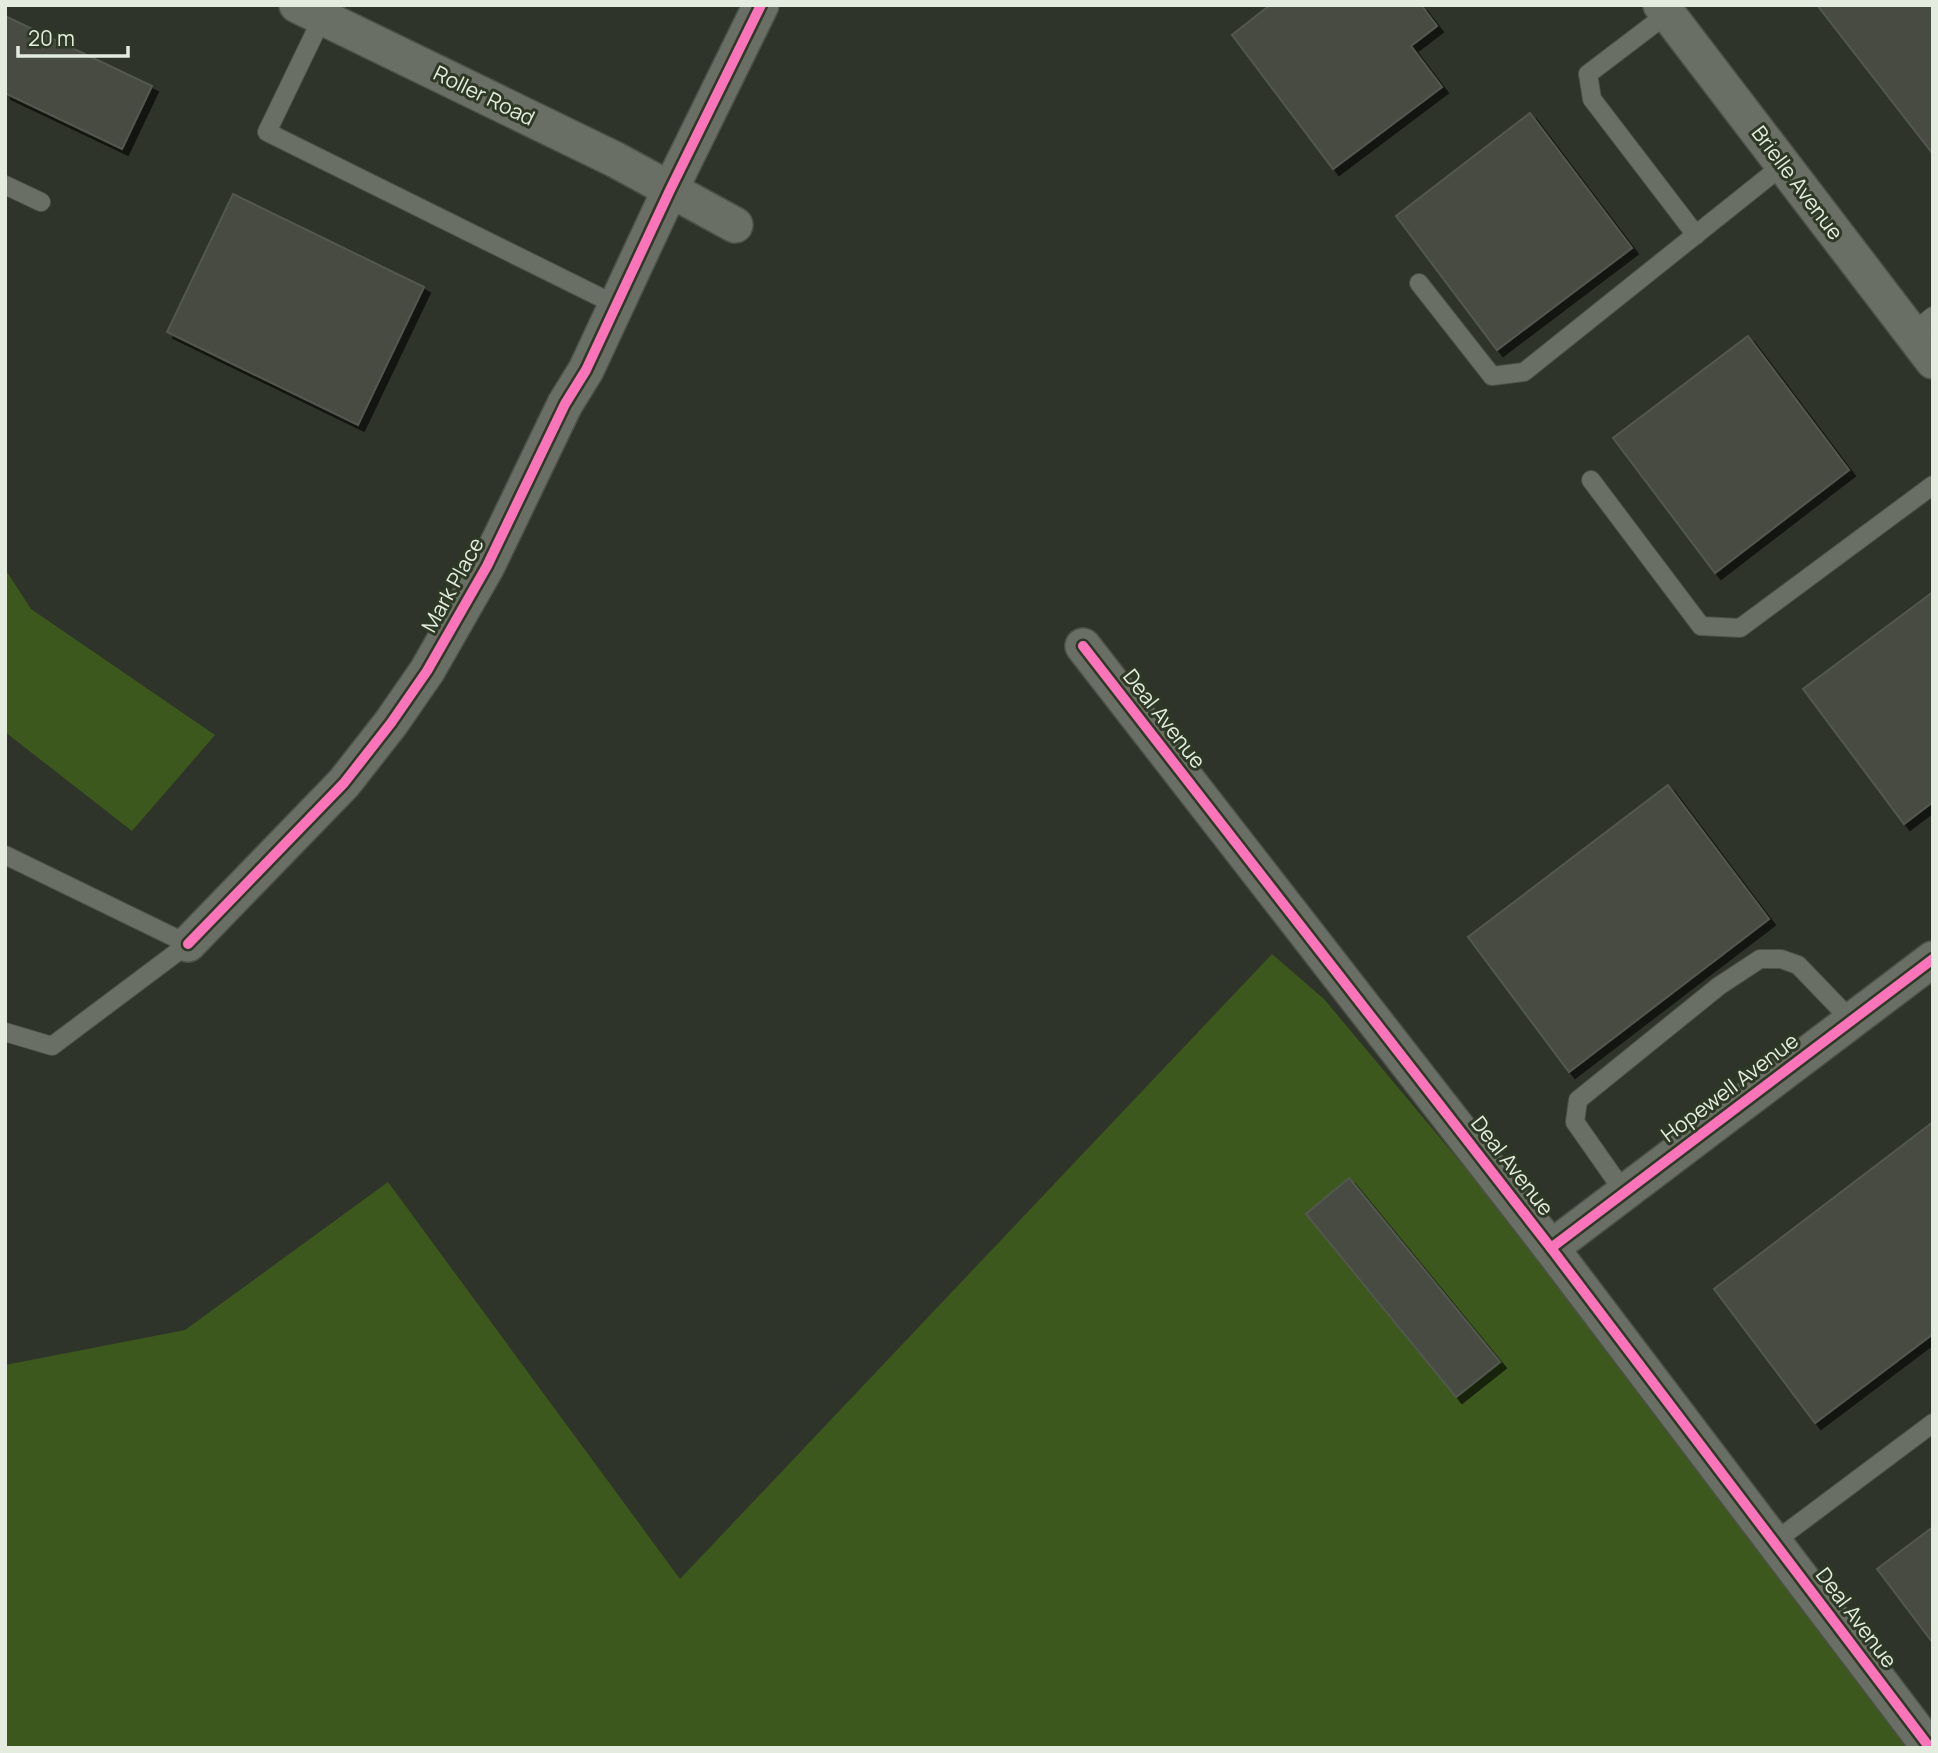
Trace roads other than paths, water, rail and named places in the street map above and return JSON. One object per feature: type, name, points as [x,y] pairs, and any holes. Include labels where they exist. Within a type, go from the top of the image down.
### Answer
[{"type":"street","name":"Mark Place","points":[[188,944],[344,783],[427,671],[487,566],[565,404],[586,370],[761,5]]},
{"type":"street","name":"Brielle Avenue","points":[[1664,9],[1783,165],[1922,325],[1933,361]]},
{"type":"street","name":"Roller Road","points":[[309,11],[616,160],[735,225]]},
{"type":"street","name":"Deal Avenue","points":[[1083,646],[1551,1248],[1930,1748]]},
{"type":"street","name":"Hopewell Avenue","points":[[1551,1248],[1933,959]]},
{"type":"lane","points":[[1664,9],[1588,74],[1592,99],[1696,235]]},
{"type":"lane","points":[[309,11],[267,132],[616,305]]},
{"type":"lane","points":[[1419,283],[1492,376],[1524,372],[1783,165]]},
{"type":"lane","points":[[5,185],[40,202]]},
{"type":"lane","points":[[1591,480],[1701,626],[1740,628],[1933,485]]},
{"type":"lane","points":[[5,855],[188,944],[52,1046],[5,1032]]},
{"type":"lane","points":[[1625,1192],[1575,1122],[1578,1100],[1718,986],[1760,959],[1782,959],[1798,965],[1852,1020]]},
{"type":"lane","points":[[1774,1542],[1933,1423]]}]
